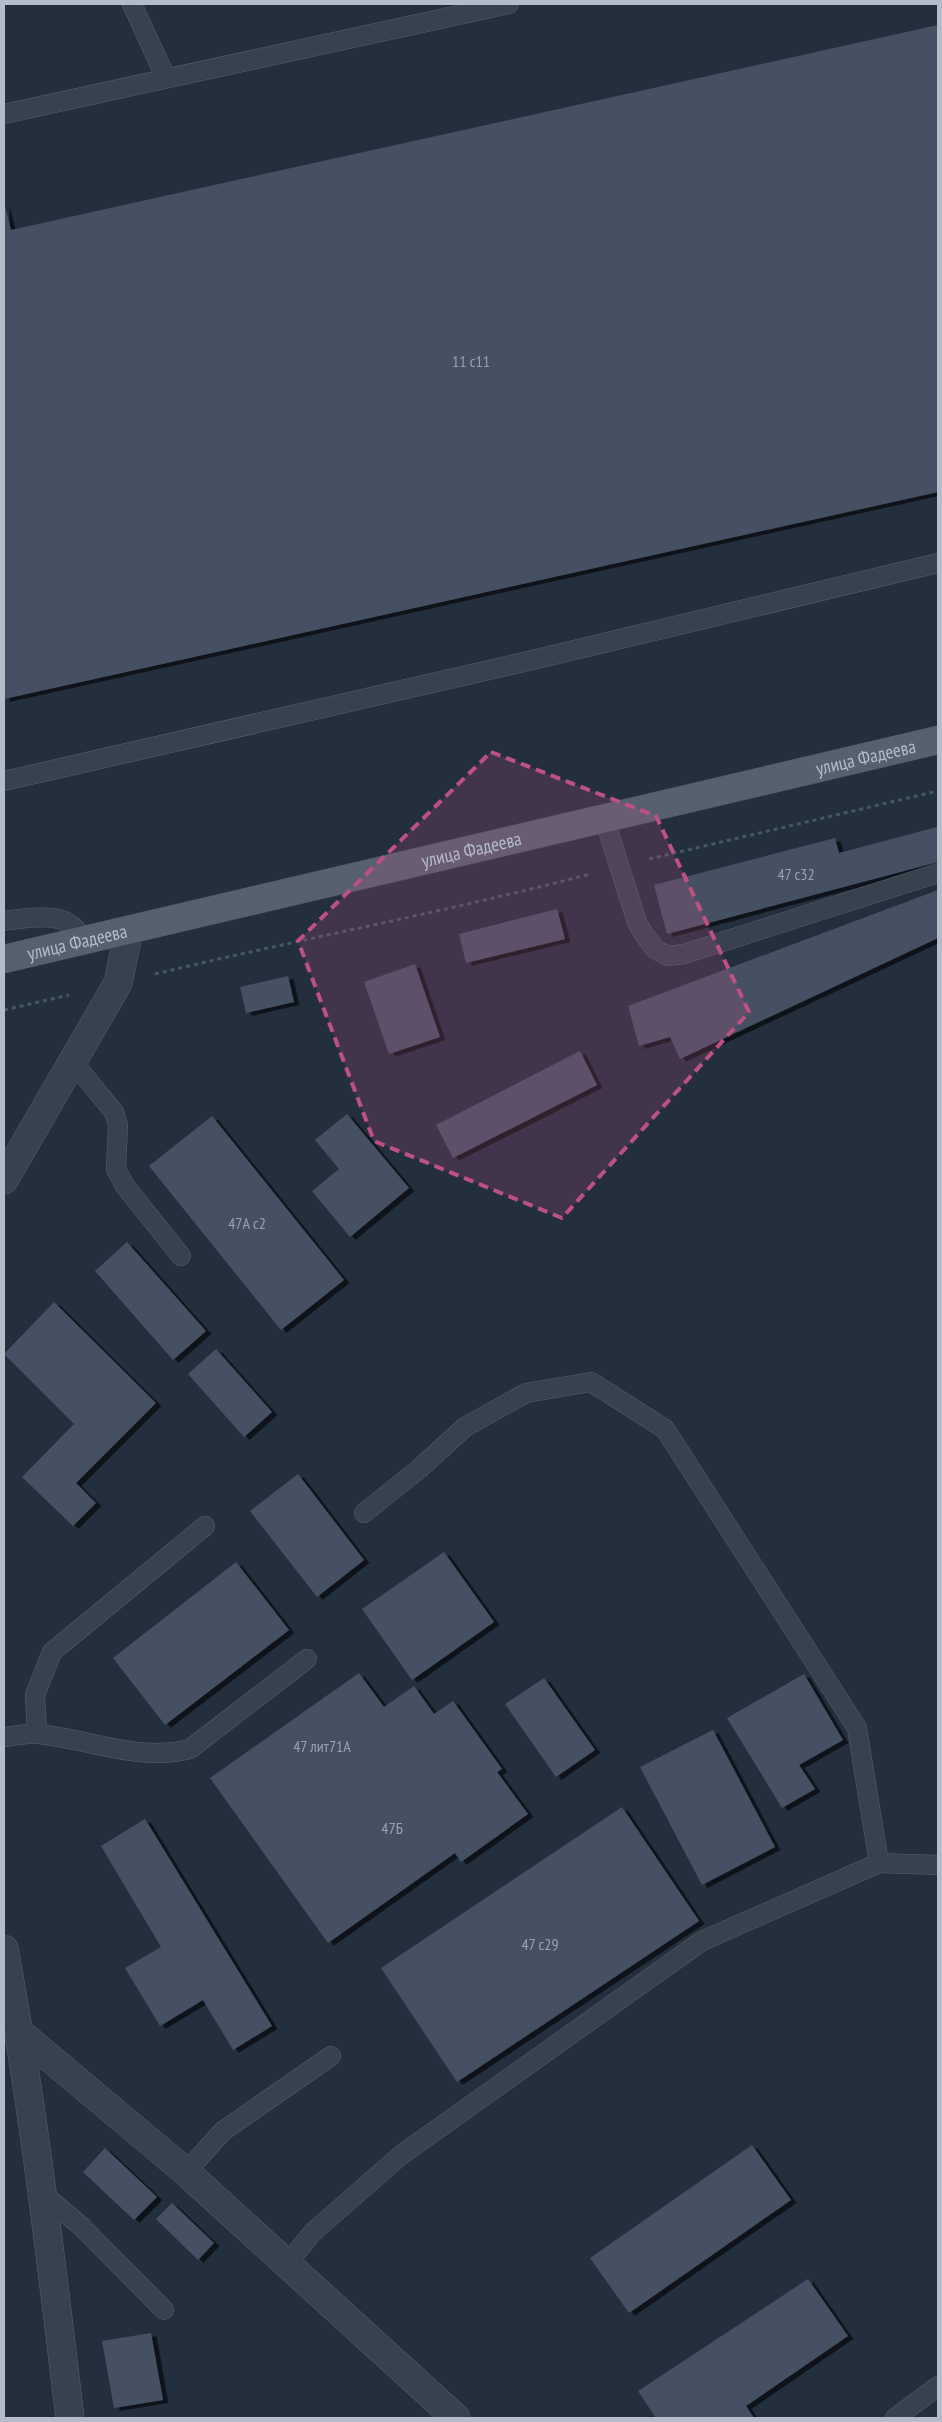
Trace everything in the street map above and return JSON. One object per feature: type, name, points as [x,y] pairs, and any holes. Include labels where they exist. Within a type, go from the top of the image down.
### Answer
[{"type":"main road","name":"улица Фадеева","points":[[4,959],[938,740]]},
{"type":"street","points":[[4,1180],[118,983],[129,930]]},
{"type":"street","points":[[4,1948],[20,2033],[43,2194],[70,2418]]},
{"type":"street","points":[[20,2033],[186,2172],[456,2418]]},
{"type":"lane","points":[[132,4],[166,78]]},
{"type":"lane","points":[[4,114],[509,4]]},
{"type":"lane","points":[[4,781],[520,663],[938,563]]},
{"type":"lane","points":[[604,818],[636,922],[655,949],[668,956],[684,954],[938,873]]},
{"type":"lane","points":[[4,920],[51,916],[74,926],[82,941]]},
{"type":"lane","points":[[72,1061],[114,1112],[118,1126],[116,1168],[125,1186],[181,1256]]},
{"type":"lane","points":[[364,1513],[419,1469],[465,1426],[526,1393],[591,1382],[665,1429],[857,1728],[879,1863]]},
{"type":"lane","points":[[37,1734],[35,1695],[52,1652],[205,1526]]},
{"type":"lane","points":[[4,1737],[37,1734],[148,1753],[170,1754],[183,1751],[190,1749],[307,1659]]},
{"type":"lane","points":[[287,2264],[313,2232],[401,2155],[702,1941],[879,1863],[938,1865]]},
{"type":"lane","points":[[186,2172],[223,2131],[331,2056]]},
{"type":"lane","points":[[43,2194],[82,2227],[164,2310]]},
{"type":"lane","points":[[895,2418],[938,2386]]},
{"type":"path","points":[[4,1010],[276,945],[531,890],[620,866],[938,790]]},
{"type":"highlighted area","points":[[491,752],[656,816],[749,1012],[562,1218],[374,1141],[298,941]]},
{"type":"building","points":[[938,25],[938,492],[4,699],[4,202],[11,230]]},
{"type":"building","points":[[937,827],[938,862],[667,934],[654,885],[835,838],[839,853]]},
{"type":"building","points":[[938,890],[938,938],[680,1059],[670,1037],[639,1046],[628,1006]]},
{"type":"building","points":[[557,909],[565,939],[466,963],[459,934]]},
{"type":"building","points":[[415,964],[440,1037],[389,1054],[364,982]]},
{"type":"building","points":[[288,976],[294,1002],[246,1013],[240,987]]},
{"type":"building","points":[[580,1051],[597,1085],[453,1158],[436,1125]]},
{"type":"building","points":[[347,1114],[409,1188],[350,1237],[312,1191],[339,1169],[315,1140]]},
{"type":"building","points":[[212,1116],[344,1280],[281,1330],[149,1166]]},
{"type":"building","points":[[127,1242],[206,1331],[173,1360],[95,1271]]},
{"type":"building","points":[[54,1302],[156,1403],[76,1483],[96,1503],[73,1526],[22,1477],[74,1424],[4,1354]]},
{"type":"building","points":[[216,1349],[272,1412],[244,1437],[188,1374]]},
{"type":"building","points":[[298,1474],[364,1560],[317,1597],[250,1511]]},
{"type":"building","points":[[444,1552],[494,1622],[412,1680],[362,1609]]},
{"type":"building","points":[[236,1562],[289,1630],[165,1725],[113,1658]]},
{"type":"building","points":[[359,1673],[384,1707],[414,1686],[434,1714],[453,1701],[502,1769],[497,1772],[528,1814],[461,1862],[455,1853],[328,1943],[210,1778]]},
{"type":"building","points":[[804,1674],[843,1740],[799,1765],[815,1789],[782,1808],[727,1718]]},
{"type":"building","points":[[544,1678],[595,1750],[556,1777],[505,1704]]},
{"type":"building","points":[[713,1730],[775,1847],[702,1885],[640,1767]]},
{"type":"building","points":[[622,1807],[699,1921],[457,2082],[381,1968]]},
{"type":"building","points":[[145,1819],[272,2026],[233,2050],[203,2000],[160,2026],[125,1968],[161,1947],[101,1846]]},
{"type":"building","points":[[752,2145],[791,2200],[629,2313],[590,2258]]},
{"type":"building","points":[[105,2148],[157,2197],[134,2220],[83,2172]]},
{"type":"building","points":[[172,2203],[214,2243],[198,2260],[156,2219]]},
{"type":"building","points":[[808,2279],[848,2336],[746,2406],[754,2418],[656,2418],[638,2391]]},
{"type":"building","points":[[151,2333],[163,2400],[114,2408],[102,2341]]}]
